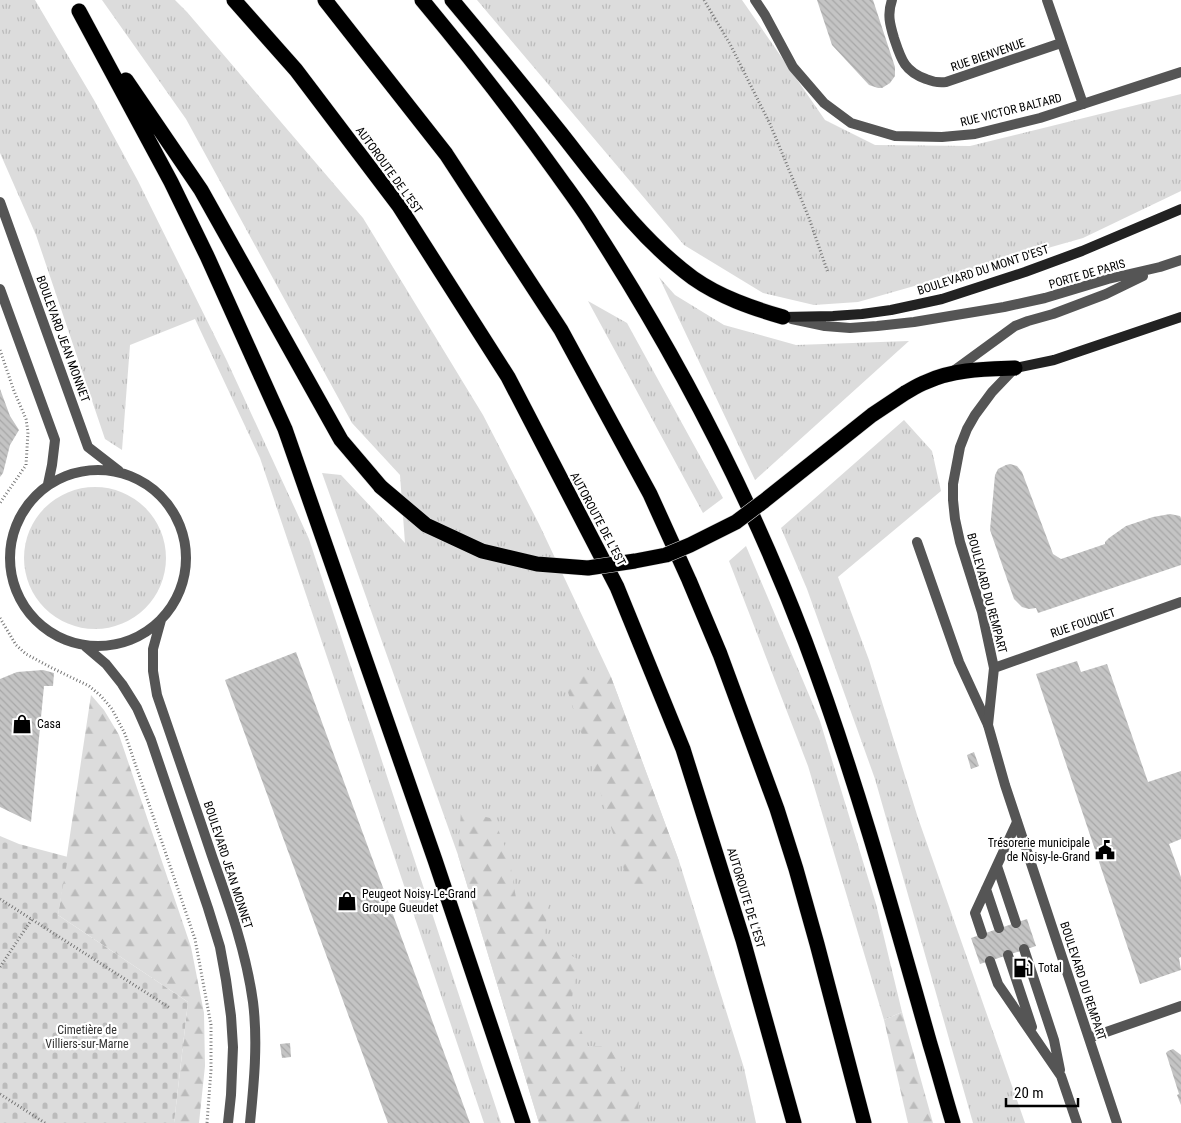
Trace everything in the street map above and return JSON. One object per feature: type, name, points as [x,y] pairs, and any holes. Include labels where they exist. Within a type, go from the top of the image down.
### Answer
[{"type":"highway","name":"AUTOROUTE DE L’EST","points":[[234,0],[296,70],[399,206],[508,377],[617,587],[683,748],[722,869],[794,1123]]},
{"type":"highway","points":[[325,0],[446,154],[561,330],[650,494],[720,654],[777,809],[818,944],[864,1123]]},
{"type":"highway","points":[[422,0],[481,71],[538,147],[591,224],[640,301],[721,449],[738,485],[804,639],[836,730],[892,910],[952,1123]]},
{"type":"highway","points":[[452,0],[626,214],[667,256],[695,279],[720,294],[741,304],[783,317]]},
{"type":"highway","points":[[75,6],[201,190],[341,440],[381,487],[426,525],[482,551],[537,564],[588,568],[636,562],[666,555],[736,522],[872,415],[927,381],[967,371],[1015,368]]},
{"type":"highway","points":[[75,6],[171,182],[207,256],[285,429],[435,860],[523,1123]]},
{"type":"main road","name":"BOULEVARD DU MONT D'EST","points":[[783,317],[862,314],[942,299],[1082,251],[1181,209]]},
{"type":"main road","points":[[1015,368],[1054,360],[1181,317]]},
{"type":"street","name":"RUE VICTOR BALTARD","points":[[755,0],[793,67],[824,103],[851,123],[895,136],[942,137],[975,134],[1040,118],[1181,72]]},
{"type":"street","name":"RUE BIENVENUE","points":[[892,0],[889,8],[889,21],[901,58],[908,69],[917,76],[936,83],[946,82],[1061,43]]},
{"type":"street","points":[[1047,0],[1083,104]]},
{"type":"street","name":"BOULEVARD JEAN MONNET","points":[[0,202],[88,447],[120,472]]},
{"type":"street","points":[[1160,268],[1181,260]]},
{"type":"street","name":"PORTE DE PARIS","points":[[783,317],[825,326],[850,328],[914,322],[1037,300],[1160,268]]},
{"type":"street","name":"PORTE DE PARIS","points":[[947,375],[1015,326],[1106,294],[1160,268]]},
{"type":"street","points":[[0,289],[55,440],[48,484]]},
{"type":"street","name":"BOULEVARD DU REMPART","points":[[1015,368],[992,392],[967,429],[960,447],[953,484],[955,519],[960,542],[982,612],[994,668],[988,725],[1017,822],[1118,1123]]},
{"type":"street","name":"BOULEVARD JEAN MONNET","points":[[86,647],[117,644],[140,635],[161,620],[176,599],[185,574],[186,547],[180,525],[165,499],[145,482],[120,472],[95,469],[70,473],[48,484],[28,503],[15,527],[10,554],[13,581],[24,606],[42,626],[65,640],[86,647],[106,664],[122,684],[137,708],[151,740],[217,940],[226,980],[233,1046],[228,1123]]},
{"type":"street","points":[[917,542],[959,662],[988,725]]},
{"type":"street","name":"RUE FOUQUET","points":[[994,668],[1181,602]]},
{"type":"street","name":"BOULEVARD JEAN MONNET","points":[[161,620],[154,649],[153,671],[157,694],[234,919],[246,962],[253,1003],[255,1040],[250,1123]]},
{"type":"street","points":[[982,934],[975,913],[1017,822]]},
{"type":"street","points":[[997,866],[1016,923]]},
{"type":"street","points":[[986,889],[999,928]]},
{"type":"street","points":[[1024,949],[1054,1040],[1061,1076],[1077,1123]]},
{"type":"street","points":[[1008,955],[1036,1040]]},
{"type":"street","points":[[990,961],[998,984],[1061,1076]]},
{"type":"street","points":[[1089,1038],[1181,1006]]},
{"type":"path","points":[[704,0],[730,44],[770,124],[809,218],[828,273]]},
{"type":"path","points":[[0,350],[26,419],[28,432],[26,465],[0,503]]},
{"type":"path","points":[[0,618],[16,645],[26,654],[89,686],[101,696],[112,709],[125,734],[195,939],[211,1025],[211,1070],[207,1123]]},
{"type":"path","points":[[0,899],[170,1008]]},
{"type":"path","points":[[0,967],[32,919]]},
{"type":"path","points":[[0,1094],[45,1123]]},
{"type":"green space","points":[[0,0],[35,0],[94,100],[138,181],[227,361],[309,539],[501,1123],[484,1123],[260,458],[195,319],[130,345],[122,450],[105,439],[36,235],[0,153]]},
{"type":"green space","points":[[102,0],[175,0],[187,12],[363,218],[483,415],[539,524],[611,677],[679,861],[744,1068],[756,1123],[539,1123],[458,855],[322,473],[341,475],[405,543],[400,475],[352,423],[186,119]]},
{"type":"green space","points":[[477,0],[742,0],[825,120],[875,145],[970,146],[1181,94],[1181,191],[1083,238],[858,302],[814,305],[763,293],[684,245]]},
{"type":"green space","points":[[659,277],[675,295],[724,325],[796,345],[909,341],[755,480]]},
{"type":"green space","points":[[588,301],[627,323],[723,498],[703,513]]},
{"type":"green space","points":[[904,420],[932,451],[941,491],[838,577],[869,660],[918,818],[1025,1123],[973,1123],[875,779],[807,589],[781,528]]},
{"type":"green space","points":[[95,487],[122,493],[134,499],[145,508],[154,519],[160,531],[166,558],[160,585],[154,597],[145,608],[134,617],[122,623],[95,629],[68,623],[56,617],[45,608],[36,597],[30,585],[24,558],[30,531],[36,519],[45,508],[56,499],[68,493]]},
{"type":"green space","points":[[746,546],[820,721],[876,904],[902,1012],[884,1020],[808,766],[729,561]]},
{"type":"green space","points":[[582,668],[611,677],[679,861],[641,886],[629,886],[565,683]]},
{"type":"green space","points":[[91,695],[104,710],[119,735],[191,947],[204,1013],[205,1066],[199,1123],[174,1123],[188,1002],[58,915]]},
{"type":"green space","points":[[461,811],[494,819],[509,857],[516,898],[549,897],[544,940],[579,960],[571,1003],[587,1046],[609,1046],[639,1101],[636,1123],[539,1123],[458,855]]},
{"type":"green space","name":"Cimetière de Villiers-sur-Marne","points":[[0,836],[19,844],[68,857],[58,915],[188,1002],[174,1123],[0,1123]]},
{"type":"green space","points":[[902,1012],[933,1123],[908,1123],[884,1020]]},
{"type":"building","points":[[817,0],[873,0],[895,67],[895,76],[890,83],[882,88],[869,85],[832,45]]},
{"type":"building","points":[[0,389],[10,416],[19,430],[10,445],[3,473],[0,477]]},
{"type":"building","points":[[1010,464],[1017,466],[1022,472],[1053,554],[1061,559],[1105,544],[1109,538],[1126,526],[1153,517],[1170,514],[1180,516],[1181,518],[1181,565],[1038,613],[1036,608],[1022,607],[1014,599],[990,530],[995,475],[998,469]]},
{"type":"building","name":"Peugeot Noisy-Le-Grand Groupe Gueudet","points":[[296,652],[470,1123],[388,1123],[225,680]]},
{"type":"building","points":[[1077,661],[1081,672],[1107,664],[1148,782],[1181,771],[1181,839],[1169,844],[1181,877],[1181,957],[1179,958],[1181,970],[1140,984],[1036,674]]},
{"type":"building","points":[[43,670],[54,673],[53,686],[44,686],[31,822],[0,807],[0,679],[17,672]]},
{"type":"building","points":[[974,752],[979,766],[971,769],[967,755]]},
{"type":"building","points":[[1027,919],[1036,946],[980,964],[971,938]]},
{"type":"building","points":[[290,1043],[291,1057],[282,1058],[280,1044]]},
{"type":"building","points":[[1173,1049],[1181,1055],[1181,1105],[1166,1053]]},
{"type":"place","name":"Casa","points":[[22,724]]},
{"type":"place","name":"Trésorerie municipale de Noisy-le-Grand","points":[[1105,850]]},
{"type":"place","name":"Peugeot Noisy-Le-Grand Groupe Gueudet","points":[[347,901]]},
{"type":"place","name":"Total","points":[[1023,968]]}]
